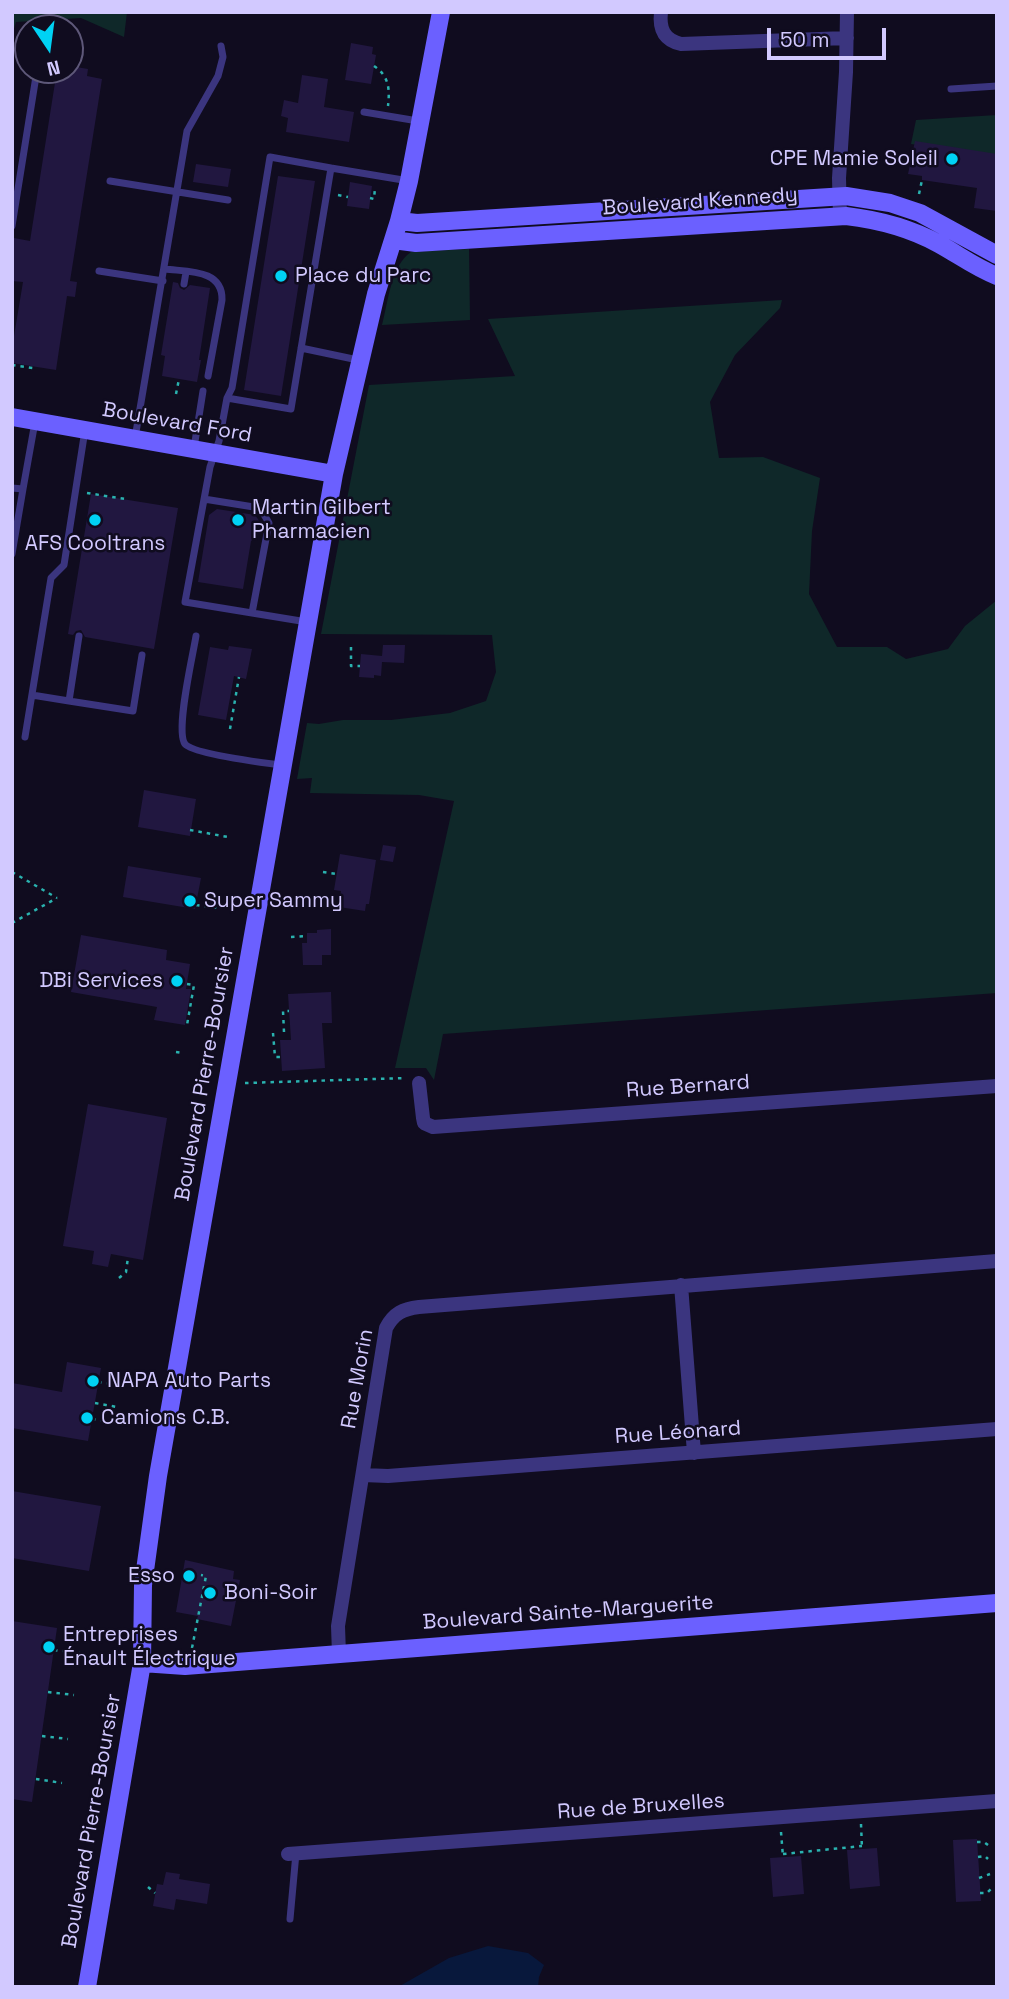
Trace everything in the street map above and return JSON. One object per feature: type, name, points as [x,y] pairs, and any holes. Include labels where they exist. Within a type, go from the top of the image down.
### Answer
[{"type":"street","name":"Boulevard Pierre-Boursier","points":[[87,1987],[142,1663],[142,1600],[146,1552],[334,474],[376,294],[409,181],[441,12]]},
{"type":"street","points":[[661,12],[660,27],[663,34],[681,44],[846,38]]},
{"type":"street","points":[[840,216],[847,12]]},
{"type":"street","name":"Boulevard Kennedy","points":[[399,221],[417,223],[839,196],[880,201],[916,211],[997,255]]},
{"type":"street","points":[[620,209],[621,230]]},
{"type":"street","name":"Boulevard Kennedy","points":[[393,240],[416,243],[840,216],[878,221],[912,231],[997,276]]},
{"type":"street","name":"Boulevard Ford","points":[[12,417],[334,474]]},
{"type":"street","name":"Rue Bernard","points":[[419,1083],[424,1123],[433,1127],[997,1086]]},
{"type":"street","name":"Rue Morin","points":[[339,1654],[338,1626],[386,1328],[390,1320],[402,1310],[997,1261]]},
{"type":"street","points":[[681,1285],[694,1453]]},
{"type":"street","name":"Rue Léonard","points":[[363,1475],[388,1476],[997,1429]]},
{"type":"street","name":"Boulevard Sainte-Marguerite","points":[[142,1663],[185,1666],[997,1603]]},
{"type":"street","name":"Rue de Bruxelles","points":[[292,1854],[997,1801]]},
{"type":"lane","points":[[135,438],[187,131],[218,76],[223,57],[221,46]]},
{"type":"lane","points":[[12,226],[35,84]]},
{"type":"lane","points":[[951,89],[997,86]]},
{"type":"lane","points":[[363,112],[421,122]]},
{"type":"lane","points":[[308,622],[186,602],[204,499],[219,441],[226,398],[232,388],[270,157],[409,181]]},
{"type":"lane","points":[[226,398],[291,409],[331,168]]},
{"type":"lane","points":[[110,181],[228,200]]},
{"type":"lane","points":[[164,269],[210,276],[221,290],[222,300],[208,376]]},
{"type":"lane","points":[[99,271],[163,281]]},
{"type":"lane","points":[[184,284],[186,272]]},
{"type":"lane","points":[[301,348],[360,360]]},
{"type":"lane","points":[[194,448],[202,391]]},
{"type":"lane","points":[[12,554],[35,421]]},
{"type":"lane","points":[[25,737],[51,578],[64,565],[85,429]]},
{"type":"lane","points":[[12,488],[23,489]]},
{"type":"lane","points":[[204,499],[260,508],[269,523],[252,613]]},
{"type":"lane","points":[[69,701],[79,636]]},
{"type":"lane","points":[[196,636],[182,720],[182,737],[186,744],[201,751],[282,766]]},
{"type":"lane","points":[[32,695],[132,711],[142,655]]},
{"type":"lane","points":[[290,1919],[292,1854]]},
{"type":"path","points":[[374,66],[382,71],[388,87],[386,116]]},
{"type":"path","points":[[918,201],[922,180]]},
{"type":"path","points":[[370,198],[374,199],[375,188]]},
{"type":"path","points":[[341,196],[348,197]]},
{"type":"path","points":[[12,365],[33,366]]},
{"type":"path","points":[[176,394],[178,379]]},
{"type":"path","points":[[92,494],[125,499]]},
{"type":"path","points":[[351,647],[351,666],[360,666]]},
{"type":"path","points":[[230,729],[239,677]]},
{"type":"path","points":[[190,830],[228,837]]},
{"type":"path","points":[[12,872],[57,898],[12,923]]},
{"type":"path","points":[[323,872],[337,874]]},
{"type":"path","points":[[196,905],[220,908]]},
{"type":"path","points":[[291,937],[307,936]]},
{"type":"path","points":[[187,984],[194,985],[187,1025]]},
{"type":"path","points":[[284,1032],[283,1012],[289,1011]]},
{"type":"path","points":[[273,1033],[275,1057],[281,1057]]},
{"type":"path","points":[[176,1052],[183,1053]]},
{"type":"path","points":[[226,1082],[397,1077],[419,1083]]},
{"type":"path","points":[[119,1278],[126,1272],[128,1257]]},
{"type":"path","points":[[98,1382],[120,1385]]},
{"type":"path","points":[[95,1403],[117,1407]]},
{"type":"path","points":[[92,1419],[114,1422]]},
{"type":"path","points":[[192,1651],[200,1593],[206,1576],[201,1575]]},
{"type":"path","points":[[54,1650],[80,1653]]},
{"type":"path","points":[[48,1692],[74,1695]]},
{"type":"path","points":[[42,1736],[68,1739]]},
{"type":"path","points":[[36,1779],[62,1783]]},
{"type":"path","points":[[780,1817],[783,1856],[862,1847],[860,1811]]},
{"type":"path","points":[[977,1842],[988,1845]]},
{"type":"path","points":[[978,1857],[985,1856],[988,1859]]},
{"type":"path","points":[[979,1878],[990,1874]]},
{"type":"path","points":[[148,1886],[155,1894]]},
{"type":"path","points":[[980,1893],[987,1893],[991,1889]]},
{"type":"green space","points":[[12,12],[127,12],[124,37],[84,19],[84,14],[14,14],[12,35]]},
{"type":"green space","points":[[997,115],[997,156],[911,144],[916,120]]},
{"type":"green space","points":[[469,249],[470,320],[382,325],[395,275],[404,258],[411,252]]},
{"type":"green space","points":[[782,300],[780,308],[735,355],[710,402],[719,458],[763,457],[820,478],[812,531],[809,594],[837,647],[887,647],[906,659],[948,649],[965,626],[997,600],[997,993],[443,1034],[434,1080],[426,1068],[395,1068],[454,801],[419,795],[310,793],[312,778],[297,779],[307,723],[391,720],[450,713],[486,701],[496,672],[492,635],[321,634],[369,385],[515,376],[488,319]]},
{"type":"water","points":[[488,1946],[528,1953],[544,1965],[538,1987],[398,1987],[449,1958]]},
{"type":"building","points":[[351,43],[373,47],[372,54],[376,55],[371,84],[345,80]]},
{"type":"building","points":[[84,68],[88,69],[87,76],[102,79],[70,281],[77,282],[75,297],[67,296],[56,370],[12,363],[23,282],[12,281],[14,238],[30,241],[55,84],[84,84]]},
{"type":"building","points":[[302,75],[328,79],[324,107],[354,112],[349,142],[286,132],[288,118],[281,116],[284,100],[298,103]]},
{"type":"building","points":[[915,141],[997,154],[997,211],[974,208],[977,188],[922,180],[922,176],[908,174]]},
{"type":"building","points":[[196,164],[231,169],[228,187],[193,182]]},
{"type":"building","name":"Place du Parc","points":[[278,176],[315,181],[281,396],[244,390]]},
{"type":"building","points":[[350,182],[372,186],[369,209],[347,206]]},
{"type":"building","points":[[173,282],[178,283],[184,290],[190,285],[210,288],[197,382],[162,376],[165,356],[161,355]]},
{"type":"building","points":[[91,494],[178,508],[154,649],[85,637],[81,630],[73,635],[68,634]]},
{"type":"building","points":[[217,509],[255,515],[260,522],[258,535],[251,541],[243,589],[198,582],[209,515]]},
{"type":"building","points":[[383,645],[405,645],[404,663],[382,662],[381,676],[359,677],[361,654],[382,656]]},
{"type":"building","points":[[229,646],[252,649],[246,679],[234,676],[226,720],[198,715],[210,647],[228,650]]},
{"type":"building","points":[[144,790],[196,799],[190,836],[138,827]]},
{"type":"building","points":[[383,845],[396,847],[393,862],[380,860]]},
{"type":"building","points":[[340,854],[376,860],[369,904],[366,904],[365,911],[339,907],[341,891],[334,890]]},
{"type":"building","points":[[128,866],[201,878],[195,909],[123,897]]},
{"type":"building","points":[[331,929],[331,955],[322,955],[322,965],[303,965],[302,943],[307,943],[307,933]]},
{"type":"building","points":[[81,935],[167,950],[166,960],[190,964],[186,989],[191,989],[185,1025],[154,1020],[157,1007],[71,992]]},
{"type":"building","points":[[331,992],[332,1023],[322,1023],[325,1068],[282,1071],[280,1040],[291,1040],[288,994]]},
{"type":"building","points":[[88,1104],[167,1118],[143,1260],[111,1254],[108,1267],[92,1264],[94,1251],[63,1246]]},
{"type":"building","points":[[67,1362],[101,1368],[88,1441],[12,1428],[12,1383],[62,1392]]},
{"type":"building","points":[[12,1491],[101,1506],[89,1571],[12,1558]]},
{"type":"building","points":[[185,1560],[234,1571],[233,1579],[240,1580],[231,1626],[176,1612]]},
{"type":"building","points":[[12,1621],[57,1628],[32,1802],[12,1799]]},
{"type":"building","points":[[977,1839],[981,1901],[956,1902],[953,1840]]},
{"type":"building","points":[[877,1848],[880,1886],[850,1889],[847,1850]]},
{"type":"building","points":[[801,1856],[804,1894],[773,1897],[770,1858]]},
{"type":"building","points":[[166,1872],[180,1874],[179,1879],[210,1884],[207,1904],[176,1899],[174,1910],[153,1906],[157,1884],[163,1885]]},
{"type":"place","name":"CPE Mamie Soleil","points":[[952,159]]},
{"type":"place","name":"Place du Parc","points":[[281,276]]},
{"type":"place","name":"AFS Cooltrans","points":[[95,520]]},
{"type":"place","name":"Martin Gilbert Pharmacien","points":[[238,520]]},
{"type":"place","name":"Super Sammy","points":[[190,901]]},
{"type":"place","name":"DBi Services","points":[[177,981]]},
{"type":"place","name":"NAPA Auto Parts","points":[[93,1381]]},
{"type":"place","name":"Camions C.B.","points":[[87,1418]]},
{"type":"place","name":"Esso","points":[[189,1576]]},
{"type":"place","name":"Boni-Soir","points":[[210,1593]]},
{"type":"place","name":"Entreprises Énault Électrique","points":[[49,1647]]}]
